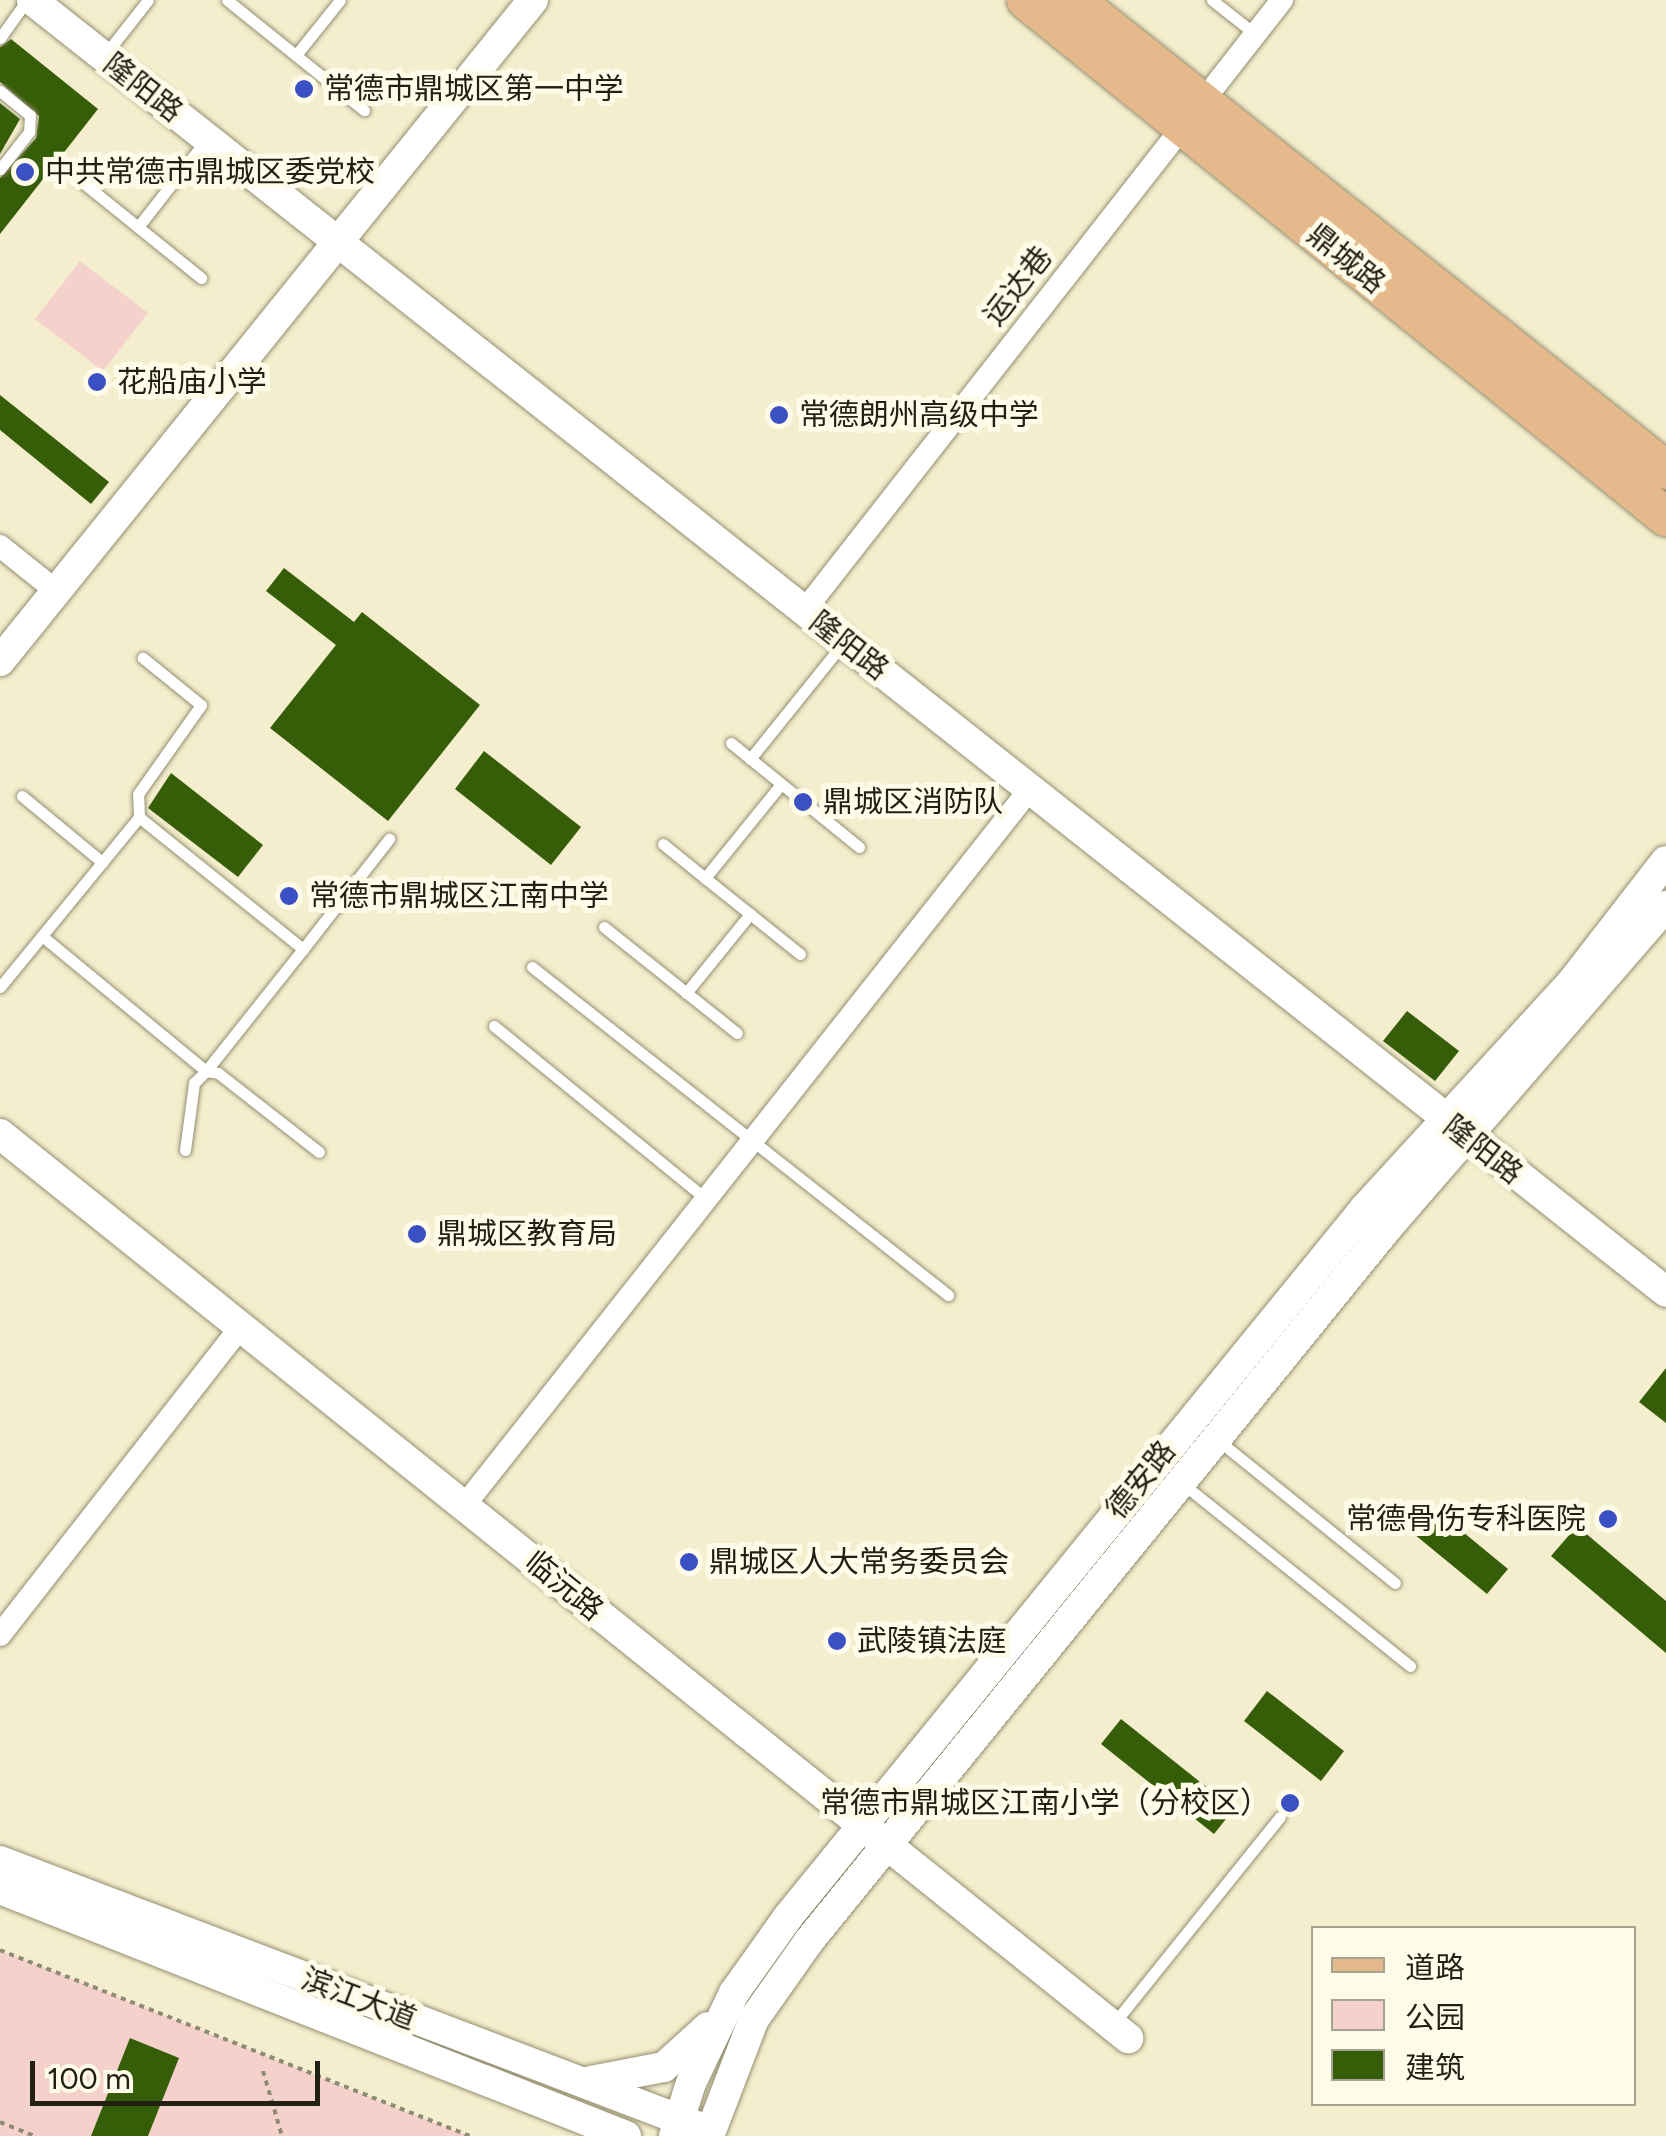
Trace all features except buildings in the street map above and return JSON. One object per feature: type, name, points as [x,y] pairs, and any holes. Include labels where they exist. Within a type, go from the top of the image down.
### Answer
[{"type":"main road","name":"鼎城路","points":[[1026,0],[1190,114],[1666,470]]},
{"type":"main road","name":"鼎城路","points":[[1074,0],[1190,114],[1666,518]]},
{"type":"street","name":"隆阳路","points":[[30,0],[1666,1292]]},
{"type":"street","points":[[0,661],[534,0]]},
{"type":"street","name":"运达巷","points":[[804,611],[1282,0]]},
{"type":"street","points":[[0,546],[55,590]]},
{"type":"street","points":[[464,1506],[1030,790]]},
{"type":"street","name":"德安路","points":[[712,2134],[754,2019],[885,1843],[1215,1439],[1666,862]]},
{"type":"street","name":"德安路","points":[[676,2127],[734,1994],[861,1824],[1364,1208],[1456,1129],[1666,906]]},
{"type":"street","name":"临沅路","points":[[0,1134],[1120,2032]]},
{"type":"street","points":[[0,1635],[241,1327]]},
{"type":"street","name":"滨江大道","points":[[0,1862],[582,2082],[676,2127],[712,2134]]},
{"type":"street","name":"滨江大道","points":[[0,1889],[626,2136]]},
{"type":"street","points":[[582,2082],[664,2066],[695,2044],[734,1994]]},
{"type":"lane","points":[[0,38],[30,0]]},
{"type":"lane","points":[[226,0],[364,110]]},
{"type":"lane","points":[[296,55],[340,0]]},
{"type":"lane","points":[[1212,0],[1255,34]]},
{"type":"lane","points":[[104,56],[144,1]]},
{"type":"lane","points":[[0,91],[30,115],[29,132],[0,168]]},
{"type":"lane","points":[[138,227],[207,138]]},
{"type":"lane","points":[[76,177],[201,278]]},
{"type":"lane","points":[[750,758],[844,642]]},
{"type":"lane","points":[[0,987],[139,818],[138,794],[202,705],[143,658]]},
{"type":"lane","points":[[731,743],[859,847]]},
{"type":"lane","points":[[704,878],[781,784]]},
{"type":"lane","points":[[22,796],[102,862]]},
{"type":"lane","points":[[139,818],[303,950]]},
{"type":"lane","points":[[184,1150],[194,1084],[389,839]]},
{"type":"lane","points":[[662,844],[800,954]]},
{"type":"lane","points":[[686,993],[750,914]]},
{"type":"lane","points":[[604,927],[737,1033]]},
{"type":"lane","points":[[42,936],[206,1070],[218,1073],[319,1152]]},
{"type":"lane","points":[[532,967],[749,1144],[948,1295]]},
{"type":"lane","points":[[494,1026],[706,1199]]},
{"type":"lane","points":[[1215,1439],[1395,1582]]},
{"type":"lane","points":[[1180,1482],[1410,1666]]},
{"type":"lane","points":[[1120,2032],[1280,1817]]},
{"type":"path","points":[[0,1950],[470,2136]]},
{"type":"path","points":[[263,2071],[282,2136]]},
{"type":"path","points":[[0,2122],[35,2136]]},
{"type":"green space","points":[[80,261],[148,313],[103,371],[35,319]]},
{"type":"green space","points":[[0,1950],[395,2107],[470,2136],[0,2136]]},
{"type":"place","name":"常德市鼎城区第一中学","points":[[304,89]]},
{"type":"place","name":"中共常德市鼎城区委党校","points":[[25,172]]},
{"type":"place","name":"花船庙小学","points":[[97,382]]},
{"type":"place","name":"常德朗州高级中学","points":[[779,415]]},
{"type":"place","name":"鼎城区消防队","points":[[803,802]]},
{"type":"place","name":"常德市鼎城区江南中学","points":[[289,896]]},
{"type":"place","name":"鼎城区教育局","points":[[417,1234]]},
{"type":"place","name":"常德骨伤专科医院","points":[[1608,1519]]},
{"type":"place","name":"鼎城区人大常务委员会","points":[[689,1562]]},
{"type":"place","name":"武陵镇法庭","points":[[837,1641]]},
{"type":"place","name":"常德市鼎城区江南小学（分校区）","points":[[1290,1803]]}]
